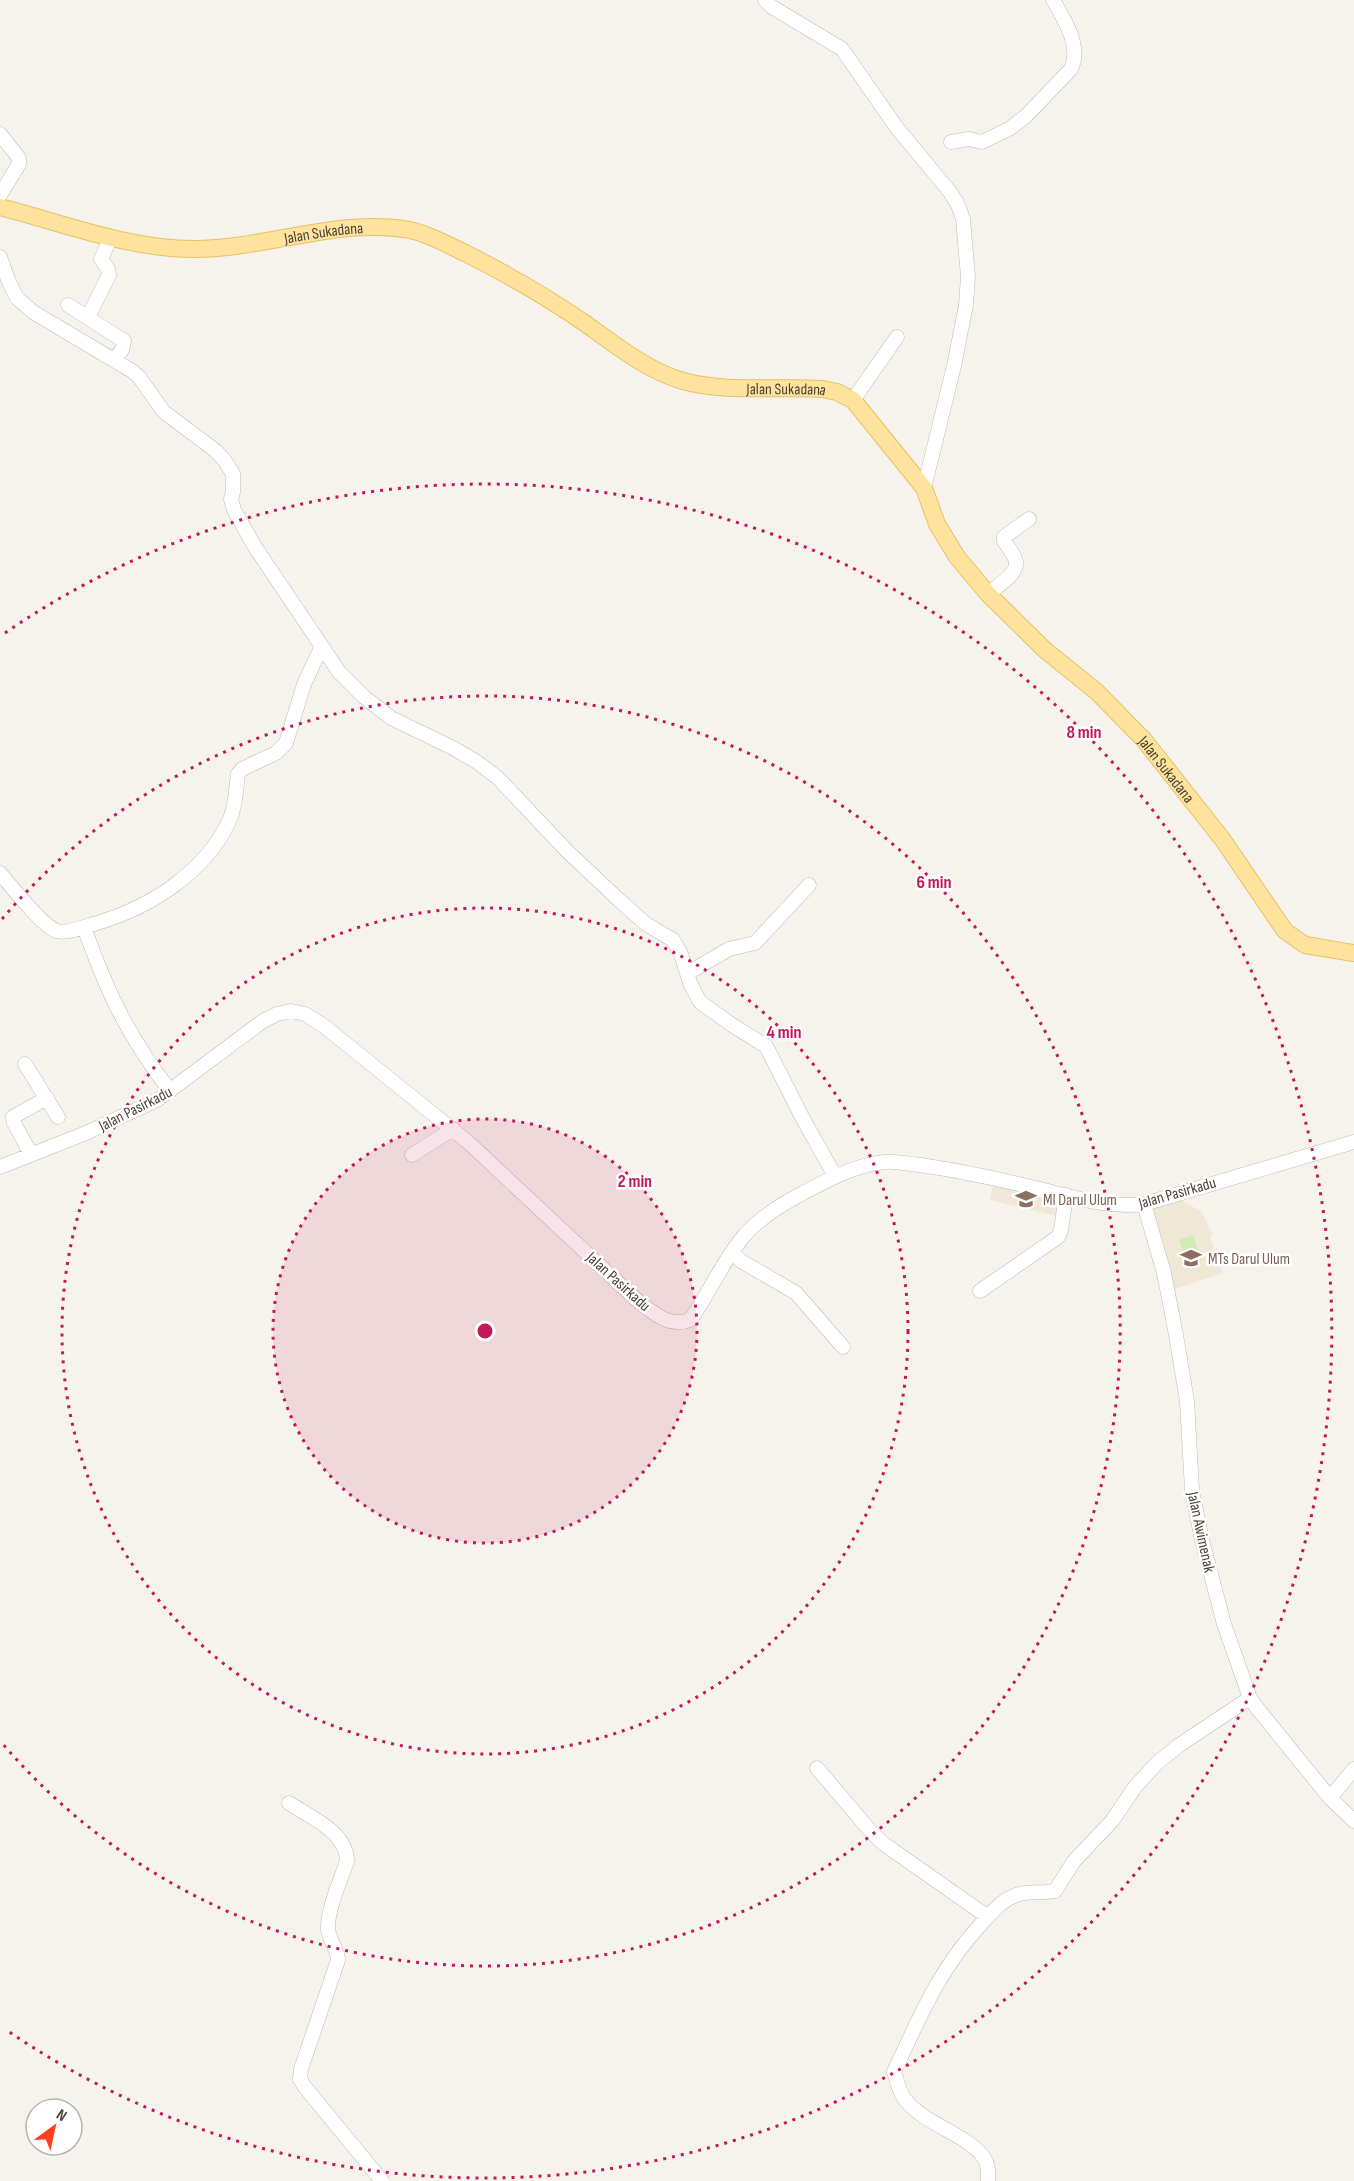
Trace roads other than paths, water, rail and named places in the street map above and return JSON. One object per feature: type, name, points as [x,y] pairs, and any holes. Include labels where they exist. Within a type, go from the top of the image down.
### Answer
[{"type":"main road","name":"Jalan Sukadana","points":[[0,207],[111,237],[146,244],[194,249],[241,245],[361,228],[412,231],[448,244],[489,265],[551,300],[653,369],[684,381],[726,387],[823,388],[853,400],[924,488],[937,524],[957,557],[988,594],[1046,650],[1097,692],[1144,740],[1223,840],[1285,931],[1305,945],[1354,953]]},
{"type":"street","points":[[765,0],[772,7],[842,49],[897,128],[950,192],[963,219],[968,277],[966,304],[954,366],[924,488]]},
{"type":"street","points":[[951,142],[969,139],[982,142],[1009,129],[1026,116],[1071,69],[1075,61],[1073,44],[1053,0]]},
{"type":"street","points":[[0,134],[19,158],[20,164],[0,195]]},
{"type":"street","points":[[88,317],[109,274],[101,259],[111,237]]},
{"type":"street","points":[[0,258],[17,298],[33,312],[132,371],[139,377],[164,412],[216,451],[225,461],[233,474],[231,499],[234,510],[255,547],[339,672],[382,711],[418,732],[453,748],[498,778],[567,851],[619,900],[646,924],[673,940],[700,1002],[766,1046],[835,1176]]},
{"type":"street","points":[[68,305],[124,341],[118,355]]},
{"type":"street","points":[[853,400],[897,337]]},
{"type":"street","points":[[988,594],[1012,573],[1016,565],[1015,558],[1004,541],[1004,537],[1029,519]]},
{"type":"street","points":[[0,873],[52,929],[61,932],[107,920],[166,892],[208,854],[230,818],[238,774],[242,769],[276,753],[286,743],[304,684],[321,648]]},
{"type":"street","points":[[688,973],[729,949],[755,943],[809,885]]},
{"type":"street","points":[[84,927],[107,990],[120,1015],[141,1052],[170,1092]]},
{"type":"street","name":"Jalan Pasirkadu","points":[[0,1167],[86,1133],[157,1100],[263,1021],[291,1011],[305,1014],[324,1026],[453,1130],[639,1302],[670,1322],[681,1324],[690,1320],[732,1252],[760,1220],[792,1199],[835,1176],[878,1163],[899,1163],[981,1176],[1113,1206],[1144,1204],[1354,1142]]},
{"type":"street","points":[[25,1064],[58,1117]]},
{"type":"street","points":[[31,1154],[13,1119],[16,1114],[46,1098]]},
{"type":"street","points":[[412,1155],[453,1130]]},
{"type":"street","points":[[980,1291],[1058,1237],[1066,1195]]},
{"type":"street","name":"Jalan Awimenak","points":[[1144,1204],[1164,1273],[1176,1335],[1187,1401],[1192,1490],[1202,1540],[1224,1624],[1250,1698],[1330,1798],[1354,1821]]},
{"type":"street","points":[[732,1252],[741,1261],[795,1293],[843,1347]]},
{"type":"street","points":[[988,2181],[988,2170],[984,2158],[969,2145],[927,2119],[904,2098],[894,2072],[950,1960],[1000,1903],[1023,1893],[1055,1891],[1074,1862],[1112,1821],[1135,1787],[1157,1763],[1178,1746],[1250,1698]]},
{"type":"street","points":[[817,1768],[884,1844],[988,1917]]},
{"type":"street","points":[[1330,1798],[1354,1769]]},
{"type":"street","points":[[289,1803],[340,1839],[347,1853],[347,1861],[328,1924],[330,1940],[338,1954],[338,1960],[301,2069],[300,2079],[381,2181]]},
{"type":"place","name":"MI Darul Ulum","points":[[1026,1199]]},
{"type":"place","name":"MTs Darul Ulum","points":[[1191,1258]]}]
